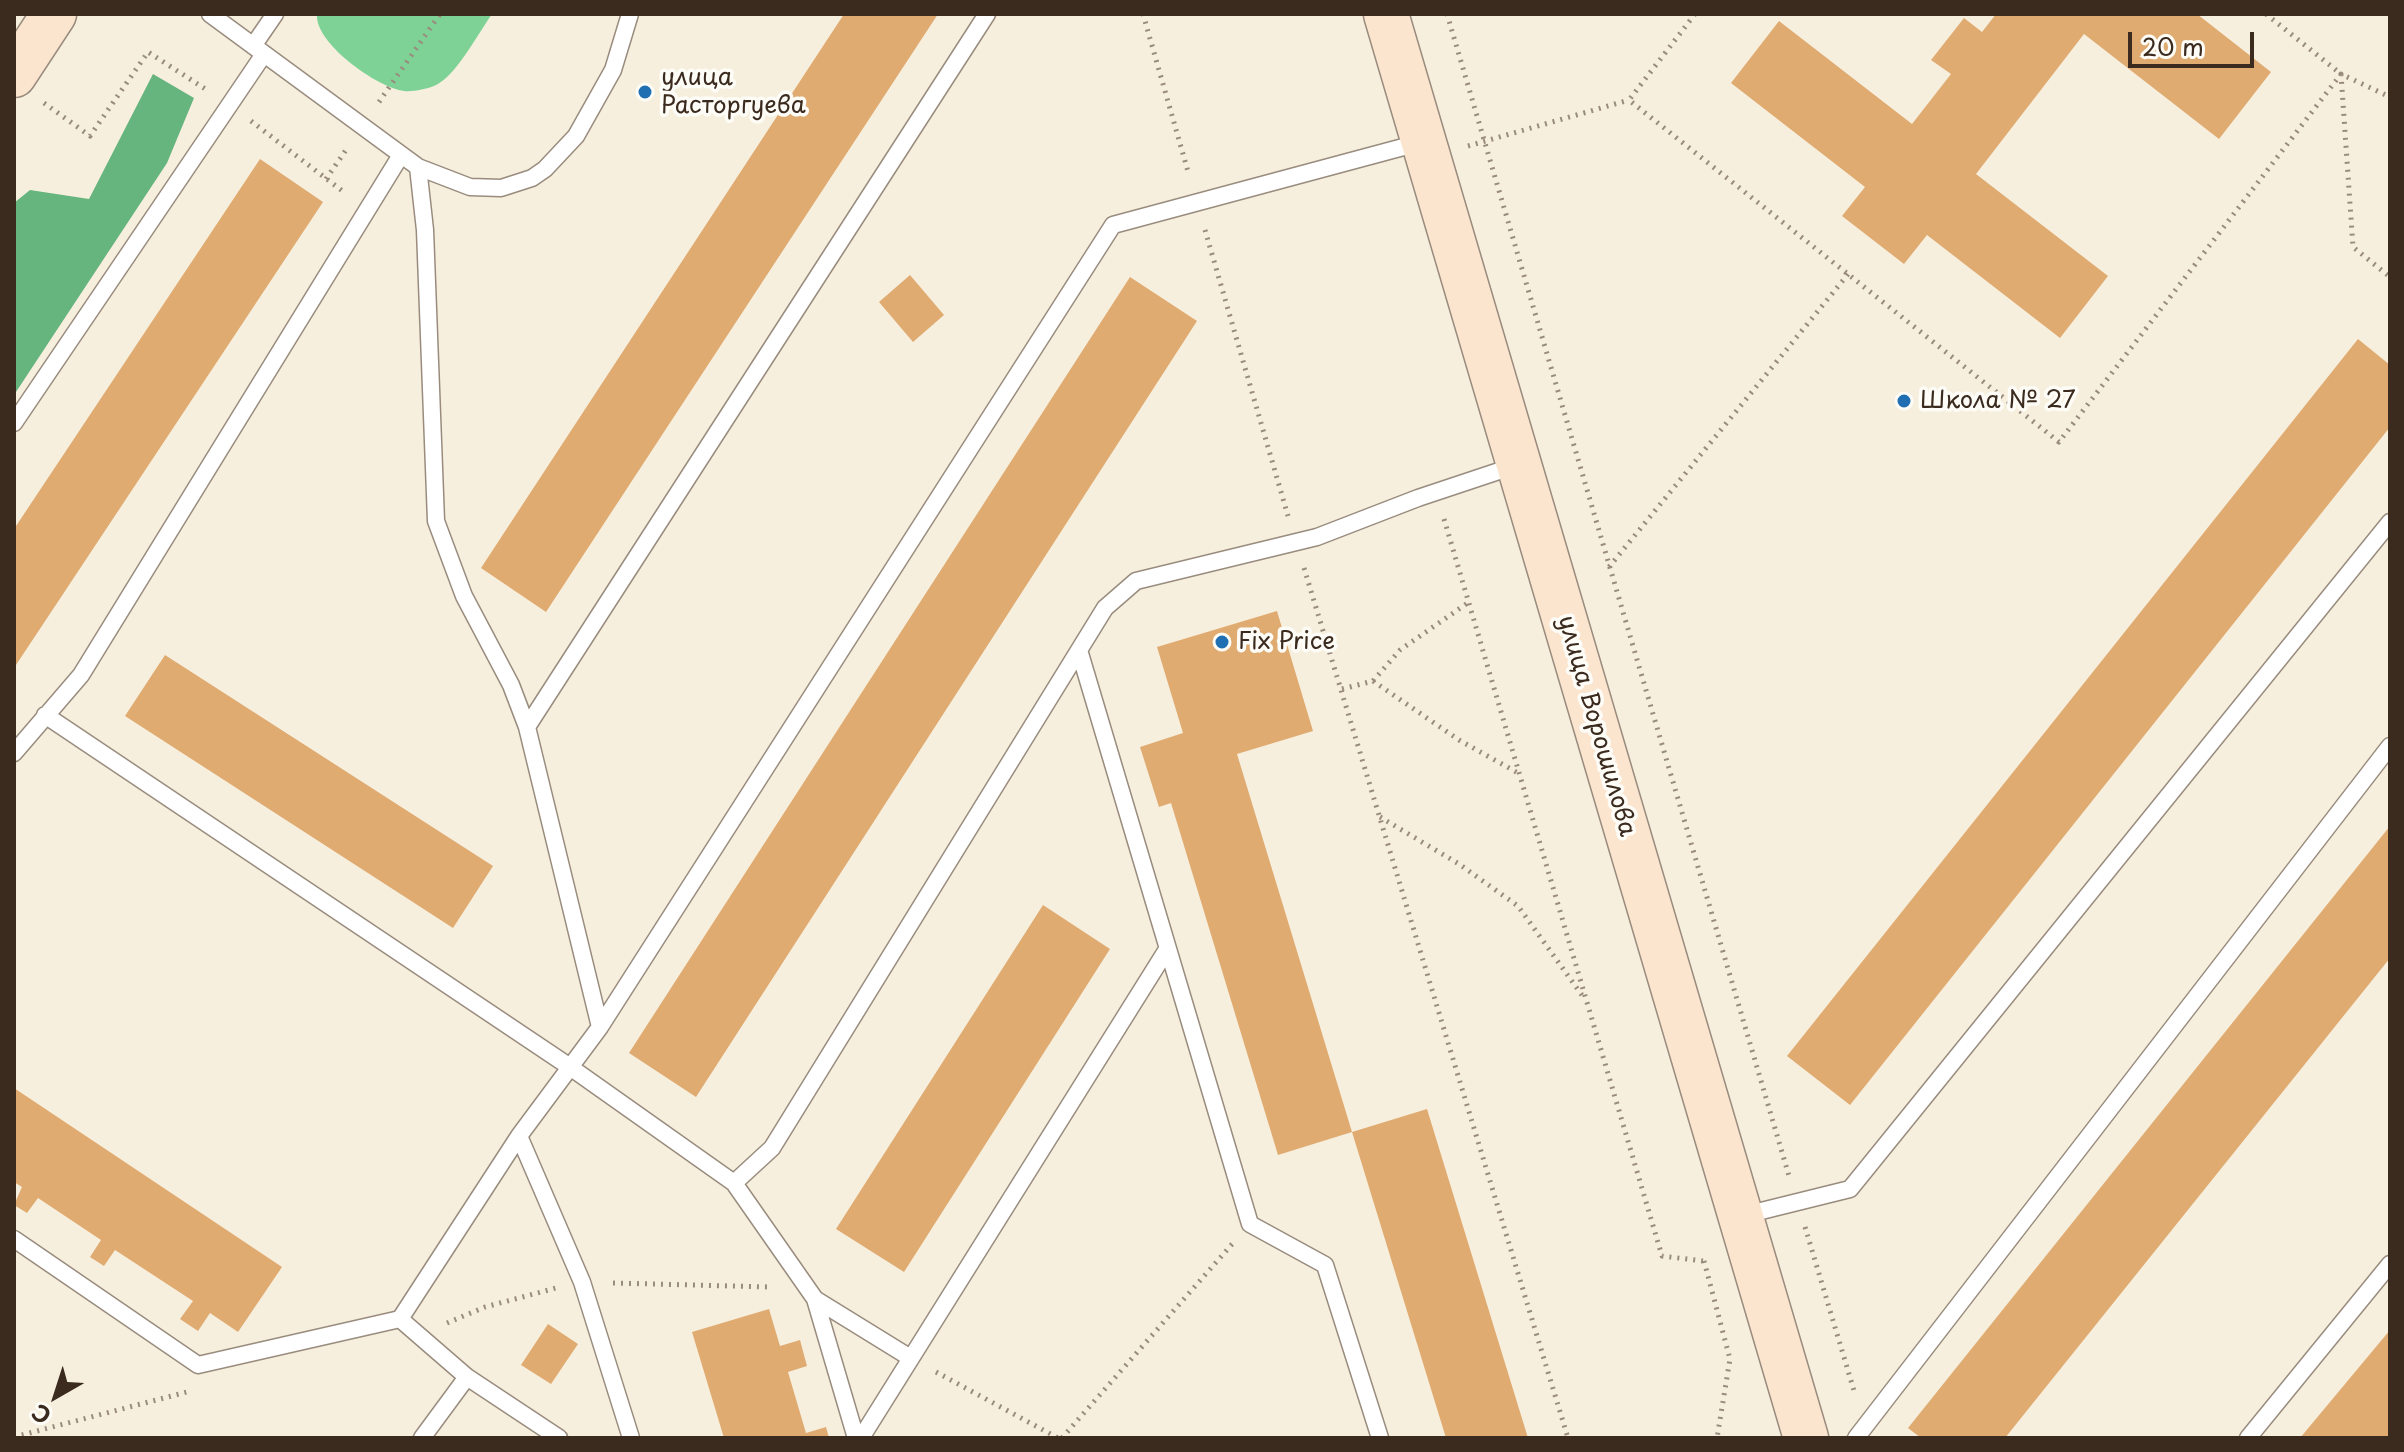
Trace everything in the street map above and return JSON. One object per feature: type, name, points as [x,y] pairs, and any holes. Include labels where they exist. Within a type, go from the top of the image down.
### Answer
[{"type":"main road","points":[[14,75],[54,14]]},
{"type":"main road","name":"улица Ворошилова","points":[[1386,14],[1806,1438]]},
{"type":"lane","points":[[210,14],[418,167],[470,187],[501,188],[532,178],[545,169],[589,117],[618,58],[630,14]]},
{"type":"lane","points":[[14,423],[259,50],[275,14]]},
{"type":"lane","points":[[527,727],[987,14]]},
{"type":"lane","points":[[14,1239],[198,1365],[400,1319],[519,1136],[600,1027],[1113,225],[1424,142]]},
{"type":"lane","points":[[14,753],[81,675],[401,155]]},
{"type":"lane","points":[[418,167],[425,230],[436,521],[464,596],[511,685],[527,727],[600,1027]]},
{"type":"lane","points":[[734,1183],[772,1148],[1105,608],[1136,581],[1296,542],[1519,465]]},
{"type":"lane","points":[[1741,1216],[1850,1189],[2390,522]]},
{"type":"lane","points":[[1079,650],[1166,951],[1250,1224],[1325,1265],[1380,1438]]},
{"type":"lane","points":[[45,715],[570,1067],[734,1183],[815,1299],[858,1438]]},
{"type":"lane","points":[[1860,1432],[2390,746]]},
{"type":"lane","points":[[858,1438],[1166,951]]},
{"type":"lane","points":[[519,1136],[582,1282],[631,1438]]},
{"type":"lane","points":[[2248,1438],[2390,1264]]},
{"type":"lane","points":[[815,1299],[909,1357]]},
{"type":"lane","points":[[400,1319],[467,1377],[559,1438]]},
{"type":"lane","points":[[422,1438],[467,1377]]},
{"type":"path","points":[[326,179],[440,14]]},
{"type":"path","points":[[1143,14],[1296,542],[1568,1438]]},
{"type":"path","points":[[1447,14],[1797,1200],[1860,1432]]},
{"type":"path","points":[[1695,14],[1629,100],[2059,442],[2341,74]]},
{"type":"path","points":[[2266,14],[2341,74],[2390,97]]},
{"type":"path","points":[[2341,74],[2353,247],[2390,277]]},
{"type":"path","points":[[1609,567],[1849,273]]},
{"type":"path","points":[[1436,492],[1662,1256],[1703,1261]]},
{"type":"path","points":[[1342,689],[1373,681],[1400,650],[1469,602]]},
{"type":"path","points":[[1373,681],[1459,740],[1519,774]]},
{"type":"path","points":[[1380,816],[1471,871],[1518,906],[1587,1002]]},
{"type":"path","points":[[909,1357],[1060,1438],[1250,1224]]},
{"type":"green space","points":[[317,14],[492,14],[450,74],[434,86],[408,91],[379,82],[350,62],[326,38]]},
{"type":"green space","points":[[153,74],[194,98],[167,163],[14,395],[14,203],[30,190],[89,199]]},
{"type":"building","points":[[844,14],[938,14],[546,612],[481,568]]},
{"type":"building","points":[[1996,14],[2197,14],[2271,72],[2219,139],[2084,34],[1976,174],[2108,276],[2060,338],[1927,235],[1904,264],[1842,216],[1865,187],[1731,83],[1779,21],[1912,124],[1951,74],[1931,60],[1964,18],[1982,32]]},
{"type":"building","points":[[260,159],[323,202],[14,668],[14,529]]},
{"type":"building","points":[[910,275],[944,315],[913,342],[879,302]]},
{"type":"building","points":[[1130,277],[1197,321],[696,1097],[629,1053]]},
{"type":"building","points":[[2358,339],[2390,365],[2390,427],[1850,1105],[1787,1056]]},
{"type":"building","points":[[1277,611],[1313,731],[1237,754],[1352,1132],[1278,1155],[1171,803],[1159,807],[1140,747],[1183,733],[1157,647]]},
{"type":"building","points":[[165,655],[493,866],[453,928],[125,716]]},
{"type":"building","points":[[2390,826],[2390,958],[2005,1438],[1921,1438],[1908,1428]]},
{"type":"building","points":[[1043,905],[1110,949],[904,1272],[836,1229]]},
{"type":"building","points":[[14,1088],[282,1267],[238,1332],[210,1313],[198,1331],[180,1319],[193,1301],[115,1250],[104,1266],[90,1257],[101,1240],[38,1198],[27,1213],[14,1205],[22,1187],[14,1182]]},
{"type":"building","points":[[1427,1109],[1528,1438],[1446,1438],[1352,1132]]},
{"type":"building","points":[[769,1309],[780,1346],[800,1340],[807,1366],[788,1372],[806,1433],[826,1427],[829,1438],[724,1438],[692,1332]]},
{"type":"building","points":[[548,1324],[578,1344],[551,1384],[521,1365]]},
{"type":"building","points":[[2390,1330],[2390,1438],[2300,1438]]},
{"type":"place","name":"улица Расторгуева","points":[[645,92]]},
{"type":"place","name":"Школа № 27","points":[[1904,401]]},
{"type":"place","name":"Fix Price","points":[[1222,642]]}]
